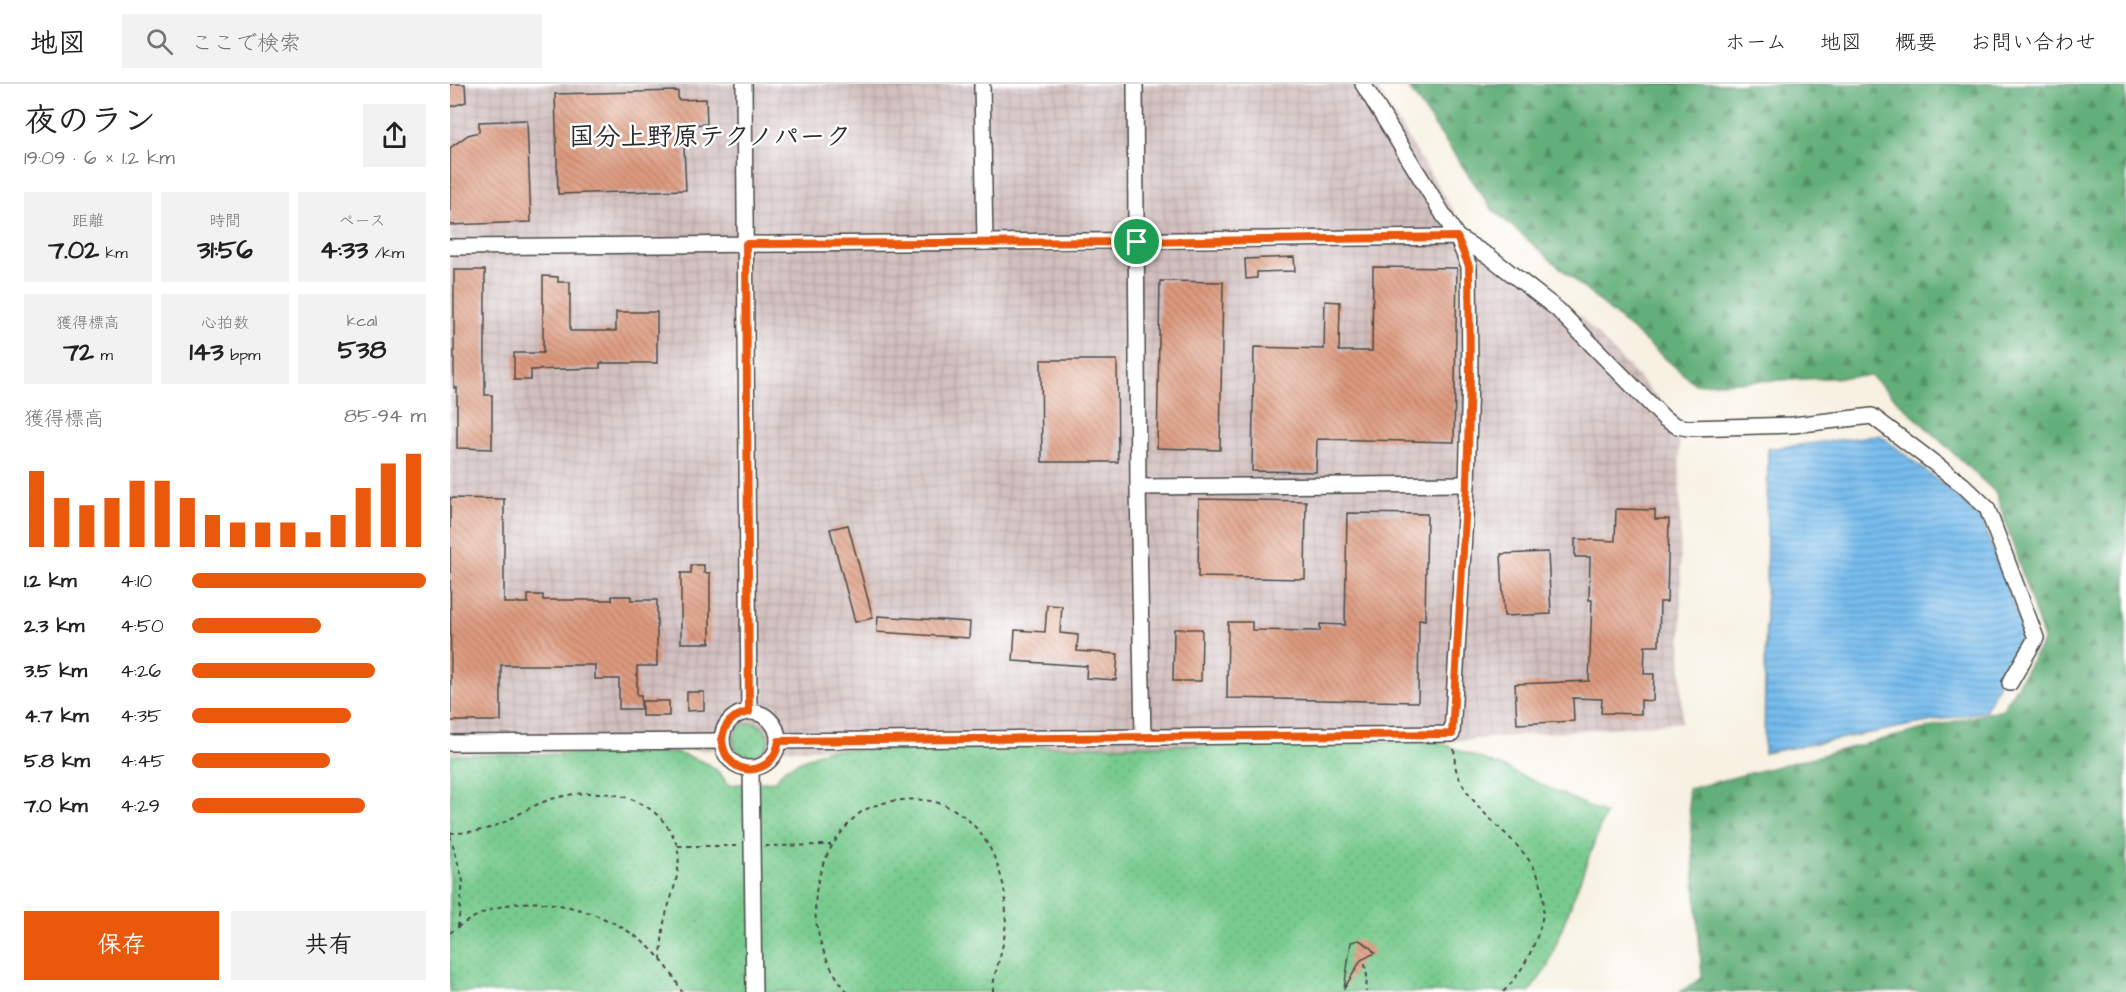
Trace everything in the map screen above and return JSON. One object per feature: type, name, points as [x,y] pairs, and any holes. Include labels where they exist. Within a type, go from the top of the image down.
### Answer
[{"type":"street","points":[[744,84],[749,712]]},
{"type":"street","points":[[982,84],[985,242]]},
{"type":"street","points":[[1135,84],[1138,487],[1143,736]]},
{"type":"street","points":[[779,741],[1452,734],[1467,484],[1470,376],[1469,266],[1457,237],[1363,84]]},
{"type":"street","points":[[450,247],[1137,242],[1457,237],[1490,256],[1557,309],[1665,418],[1677,426],[1688,428],[1793,425],[1872,416],[1963,485],[1987,508],[2036,638],[2010,682]]},
{"type":"street","points":[[1138,487],[1467,484]]},
{"type":"street","points":[[749,712],[767,717],[773,724],[779,741],[774,757],[768,763],[751,769],[742,768],[728,758],[722,741],[723,732],[733,718],[749,712]]},
{"type":"street","points":[[450,743],[722,741]]},
{"type":"street","points":[[751,769],[754,992]]},
{"type":"path","points":[[1452,734],[1456,771],[1474,801],[1528,856],[1536,871],[1543,896],[1543,919],[1532,950],[1517,977],[1503,992]]},
{"type":"path","points":[[458,926],[463,881],[450,834],[487,829],[555,798],[579,794],[603,794],[629,798],[652,810],[672,833],[677,846],[676,880],[665,918],[661,959]]},
{"type":"path","points":[[848,992],[824,957],[816,926],[816,886],[824,861],[843,829],[863,811],[891,801],[917,799],[937,802],[955,810],[974,824],[984,836],[998,868],[1006,903],[1003,946],[994,978],[993,992]]},
{"type":"path","points":[[765,846],[832,845]]},
{"type":"path","points":[[677,846],[738,846]]},
{"type":"path","points":[[450,933],[458,926],[498,907],[514,904],[558,905],[587,912],[616,923],[636,936],[661,959],[682,992]]},
{"type":"path","points":[[1365,964],[1366,992]]},
{"type":"shaded area","points":[[450,84],[1374,84],[1463,226],[1574,310],[1679,420],[1682,722],[1438,742],[450,753]]},
{"type":"green space","points":[[1406,84],[2126,84],[2126,992],[1680,992],[1702,978],[1688,789],[2003,709],[2044,640],[1996,493],[1871,376],[1695,384],[1492,209]]},
{"type":"green space","points":[[751,723],[763,728],[768,740],[763,752],[751,757],[739,752],[734,740],[739,728]]},
{"type":"green space","points":[[1435,741],[1505,768],[1605,814],[1547,968],[1529,992],[450,992],[450,755],[677,753],[712,767],[718,771],[728,785],[775,781],[785,768],[826,750]]},
{"type":"water","points":[[1880,435],[1950,490],[1981,519],[2024,633],[1985,711],[1764,753],[1768,449]]},
{"type":"building","points":[[450,84],[465,84],[466,102],[450,107]]},
{"type":"building","points":[[678,91],[678,100],[706,99],[707,124],[683,125],[686,190],[558,194],[555,94]]},
{"type":"building","points":[[527,120],[531,222],[450,225],[450,148],[468,135],[479,132],[479,122]]},
{"type":"building","points":[[1294,257],[1295,271],[1257,272],[1257,278],[1246,279],[1245,259]]},
{"type":"building","points":[[1373,267],[1457,268],[1454,442],[1317,439],[1316,472],[1252,471],[1254,347],[1324,349],[1325,301],[1340,302],[1339,351],[1372,351]]},
{"type":"building","points":[[454,270],[485,270],[485,395],[492,395],[492,449],[457,448],[457,388],[454,388]]},
{"type":"building","points":[[543,276],[558,277],[558,282],[570,282],[570,331],[616,331],[616,312],[657,312],[657,363],[600,363],[600,368],[531,370],[531,380],[514,380],[514,353],[543,353]]},
{"type":"building","points":[[1160,281],[1223,282],[1220,450],[1157,448]]},
{"type":"building","points":[[1041,360],[1117,360],[1118,462],[1042,462]]},
{"type":"building","points":[[450,498],[504,499],[504,603],[528,603],[528,595],[543,595],[543,600],[612,600],[612,596],[631,596],[631,600],[657,600],[657,666],[637,666],[637,695],[641,695],[641,709],[619,709],[619,679],[595,679],[595,665],[501,665],[501,721],[451,721]]},
{"type":"building","points":[[1199,499],[1306,501],[1305,579],[1198,577]]},
{"type":"building","points":[[1616,509],[1655,510],[1655,519],[1669,519],[1667,602],[1660,602],[1659,646],[1645,646],[1644,674],[1654,674],[1653,701],[1641,700],[1641,714],[1601,713],[1602,699],[1573,698],[1574,721],[1517,724],[1515,684],[1589,681],[1592,600],[1589,600],[1590,557],[1575,557],[1575,539],[1615,541]]},
{"type":"building","points":[[1347,513],[1427,514],[1425,620],[1419,619],[1418,702],[1227,698],[1228,622],[1252,622],[1252,630],[1320,631],[1320,624],[1345,625]]},
{"type":"building","points":[[848,525],[873,618],[855,622],[830,529]]},
{"type":"building","points":[[1548,552],[1551,614],[1504,616],[1501,554]]},
{"type":"building","points":[[691,565],[704,565],[704,573],[710,573],[710,643],[681,643],[681,573],[691,573]]},
{"type":"building","points":[[1047,605],[1062,606],[1060,633],[1078,635],[1077,651],[1118,654],[1116,680],[1086,678],[1087,666],[1013,661],[1015,630],[1045,632]]},
{"type":"building","points":[[878,616],[970,622],[969,638],[877,632]]},
{"type":"building","points":[[1174,629],[1202,629],[1201,681],[1173,681]]},
{"type":"building","points":[[687,692],[704,692],[704,710],[687,711]]},
{"type":"building","points":[[642,701],[669,701],[669,716],[642,716]]},
{"type":"building","points":[[1359,940],[1375,953],[1361,960],[1344,989],[1351,942]]},
{"type":"district","name":"国分上野原テクノパーク","points":[[710,137]]},
{"type":"route","points":[[1457,237],[1469,266],[1470,376],[1467,484],[1452,734],[779,741],[774,757],[768,763],[751,769],[734,764],[723,750],[723,732],[733,718],[749,712],[746,244],[1137,242],[1457,237]]}]
